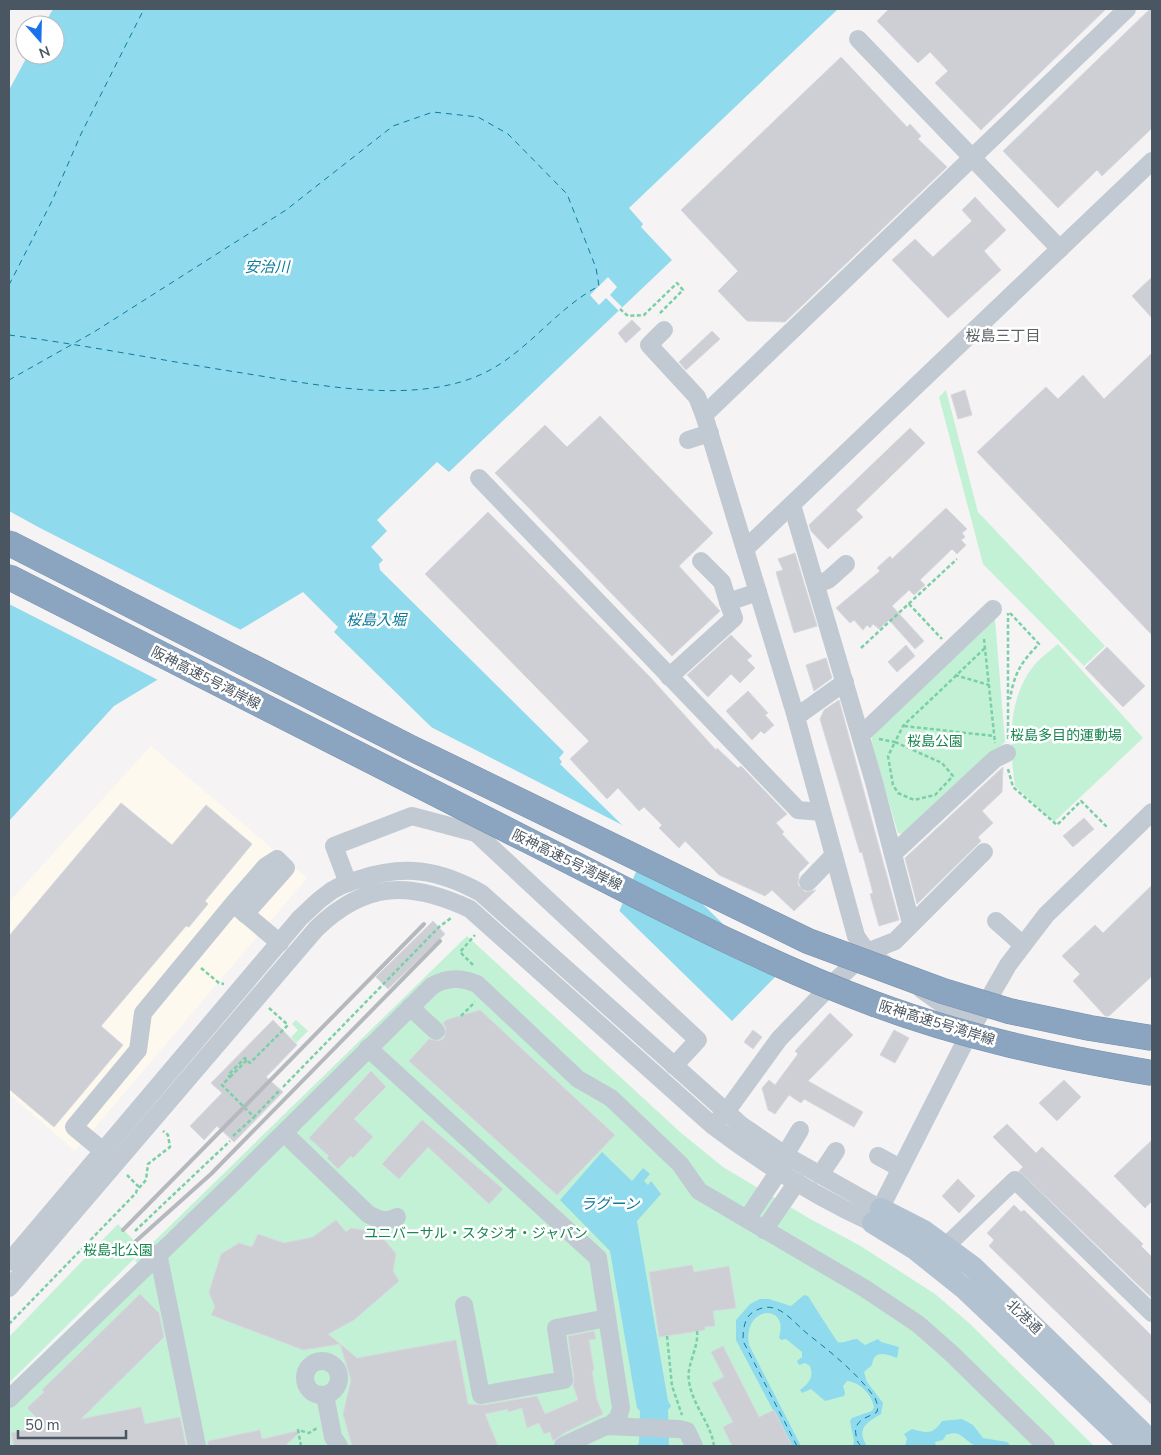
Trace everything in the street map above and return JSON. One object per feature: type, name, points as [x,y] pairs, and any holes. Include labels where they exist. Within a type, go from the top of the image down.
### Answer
[{"type":"highway","points":[[9,543],[409,747],[808,941],[943,991],[1009,1011],[1090,1028],[1152,1038]]},
{"type":"highway","name":"阪神高速5号湾岸線","points":[[9,577],[390,772],[792,970],[872,1003],[1000,1043],[1084,1062],[1152,1073]]},
{"type":"main road","name":"北港通","points":[[877,1216],[924,1231],[973,1267],[1146,1442]]},
{"type":"main road","name":"北港通","points":[[877,1216],[1146,1442]]},
{"type":"street","points":[[704,415],[1127,9]]},
{"type":"street","points":[[858,39],[1060,250]]},
{"type":"street","points":[[745,550],[1152,161]]},
{"type":"street","points":[[661,323],[649,345],[697,398],[704,415],[796,717],[856,936],[868,952],[973,1026]]},
{"type":"street","points":[[688,440],[710,433]]},
{"type":"street","points":[[479,478],[798,810],[822,812]]},
{"type":"street","points":[[792,505],[861,735],[911,924]]},
{"type":"street","points":[[669,677],[734,618],[722,582],[700,561]]},
{"type":"street","points":[[816,584],[828,580],[846,564]]},
{"type":"street","points":[[728,602],[758,592]]},
{"type":"street","points":[[861,735],[980,622],[1001,611]]},
{"type":"street","points":[[796,717],[845,682]]},
{"type":"street","points":[[894,854],[1001,756]]},
{"type":"street","points":[[877,1216],[973,1026],[1008,965],[1046,915],[1152,812]]},
{"type":"street","points":[[348,883],[334,846],[412,816],[476,833],[698,1040],[674,1066]]},
{"type":"street","points":[[712,1125],[726,1112],[780,1040],[832,984],[868,952],[895,941],[984,852]]},
{"type":"street","points":[[808,882],[834,855]]},
{"type":"street","points":[[9,1262],[300,918],[326,894],[348,883],[379,873],[407,869],[438,874],[460,882],[480,894],[514,921],[726,1112],[782,1163],[797,1182],[842,1209],[877,1216]]},
{"type":"street","points":[[9,1288],[316,929],[330,915],[351,902],[372,894],[398,889],[435,894],[470,908],[712,1125],[782,1163],[820,1175],[877,1216]]},
{"type":"street","points":[[103,1151],[74,1127],[138,1050],[143,1013],[239,909],[280,943]]},
{"type":"street","points":[[996,921],[1024,945]]},
{"type":"street","points":[[9,1399],[284,1133],[432,986],[440,981],[460,978],[477,984],[578,1079],[611,1098],[680,1164],[699,1191],[883,1300],[918,1324],[952,1354],[1046,1446]]},
{"type":"street","points":[[832,984],[847,996]]},
{"type":"street","points":[[410,1007],[436,1031]]},
{"type":"street","points":[[368,1048],[598,1258],[621,1408],[618,1418],[610,1425],[563,1446]]},
{"type":"street","points":[[747,1219],[800,1130]]},
{"type":"street","points":[[284,1133],[368,1214],[382,1221],[397,1217]]},
{"type":"street","points":[[820,1175],[836,1151]]},
{"type":"street","points":[[878,1156],[900,1168]]},
{"type":"street","points":[[945,1247],[1015,1180],[1152,1313]]},
{"type":"street","points":[[764,1230],[797,1182]]},
{"type":"street","points":[[158,1254],[197,1446]]},
{"type":"street","points":[[464,1305],[481,1395],[564,1380],[556,1328],[607,1318]]},
{"type":"street","points":[[325,1395],[333,1443]]},
{"type":"street","points":[[610,1425],[679,1429],[690,1439]]},
{"type":"path","points":[[620,309],[628,316],[644,316],[677,283],[683,290],[661,323]]},
{"type":"path","points":[[861,648],[957,559]]},
{"type":"path","points":[[909,604],[952,649]]},
{"type":"path","points":[[1001,611],[1008,708]]},
{"type":"path","points":[[1001,611],[1039,644],[1022,662],[1013,682],[1001,756]]},
{"type":"path","points":[[980,622],[986,648],[994,736],[1013,787],[1057,825],[1081,801],[1108,828]]},
{"type":"path","points":[[861,735],[896,742],[942,763],[953,776],[935,795],[914,800],[898,793],[892,785],[888,756],[896,742],[903,726],[955,675],[986,648]]},
{"type":"path","points":[[955,675],[989,685]]},
{"type":"path","points":[[903,726],[994,736]]},
{"type":"path","points":[[283,1087],[439,927],[451,918]]},
{"type":"path","points":[[474,966],[460,952],[476,934]]},
{"type":"path","points":[[204,972],[219,983],[224,984]]},
{"type":"path","points":[[461,1016],[476,1001]]},
{"type":"path","points":[[254,1117],[222,1085],[230,1077],[228,1075],[245,1058],[250,1063],[288,1025],[268,1006]]},
{"type":"path","points":[[234,1136],[279,1091]]},
{"type":"path","points":[[9,1324],[115,1215],[146,1180],[148,1164],[170,1147],[168,1134],[163,1131]]},
{"type":"path","points":[[136,1231],[230,1141]]},
{"type":"path","points":[[126,1174],[137,1183],[138,1190]]},
{"type":"path","points":[[697,1331],[698,1338],[688,1380],[700,1411],[713,1433],[714,1446]]},
{"type":"path","points":[[667,1336],[672,1386],[690,1439]]},
{"type":"path","points":[[301,1446],[298,1430],[309,1433],[318,1427]]},
{"type":"shaded area","points":[[151,746],[307,878],[75,1151],[9,1094],[9,902]]},
{"type":"green space","points":[[946,390],[978,512],[1105,646],[1084,666],[983,564],[939,397]]},
{"type":"green space","name":"桜島公園","points":[[995,619],[1005,742],[906,834],[898,833],[871,742],[873,732]]},
{"type":"green space","name":"桜島多目的運動場","points":[[1058,644],[1143,738],[1054,822],[1015,786],[1011,737],[1015,705],[1027,675],[1037,662]]},
{"type":"green space","name":"ユニバーサル・スタジオ・ジャパン","points":[[467,936],[680,1132],[723,1167],[812,1220],[859,1245],[935,1294],[969,1323],[1094,1446],[9,1446],[9,1386],[137,1263],[135,1260]]},
{"type":"green space","points":[[296,1020],[308,1031],[296,1043],[291,1037],[298,1030],[292,1024]]},
{"type":"green space","name":"桜島北公園","points":[[118,1224],[143,1250],[9,1383],[9,1337]]},
{"type":"water","name":"安治川","points":[[53,9],[838,9],[629,208],[643,224],[641,227],[672,260],[449,472],[437,462],[377,520],[387,531],[371,547],[383,560],[379,564],[380,570],[564,752],[559,758],[562,762],[560,764],[776,976],[732,1021],[334,632],[338,627],[303,592],[114,706],[9,821],[9,90],[23,65],[65,65],[65,15],[50,15]]},
{"type":"water","name":"ラグーン","points":[[602,1152],[632,1181],[643,1168],[650,1174],[644,1181],[648,1185],[651,1181],[661,1194],[637,1221],[668,1401],[671,1406],[668,1410],[669,1446],[637,1446],[639,1443],[640,1411],[637,1408],[610,1251],[560,1200]]},
{"type":"water","points":[[804,1295],[808,1296],[838,1342],[857,1339],[865,1345],[878,1339],[881,1342],[899,1347],[897,1358],[885,1354],[878,1355],[873,1360],[872,1365],[864,1372],[867,1382],[883,1403],[881,1414],[864,1427],[862,1435],[867,1446],[853,1446],[854,1441],[850,1421],[852,1418],[872,1411],[874,1407],[873,1402],[868,1394],[861,1387],[847,1381],[843,1386],[844,1396],[825,1401],[811,1389],[802,1393],[800,1390],[811,1377],[810,1366],[805,1363],[799,1365],[797,1361],[802,1357],[802,1352],[786,1339],[781,1340],[779,1337],[781,1326],[778,1318],[766,1313],[758,1316],[752,1322],[749,1332],[749,1345],[801,1446],[792,1446],[736,1340],[736,1320],[750,1304],[760,1299],[769,1299],[791,1306]]},
{"type":"water","points":[[962,1419],[973,1425],[983,1438],[1007,1442],[1011,1446],[978,1446],[970,1443],[958,1434],[951,1433],[946,1435],[943,1440],[935,1442],[936,1446],[905,1446],[907,1439],[904,1434],[912,1429],[929,1432],[939,1426],[942,1421]]},
{"type":"pier","points":[[608,277],[617,287],[610,295],[622,307],[619,311],[606,298],[599,305],[590,295]]},
{"type":"pier","points":[[9,511],[243,631],[160,681],[9,604]]},
{"type":"pier","points":[[423,723],[630,829],[647,846],[618,914]]},
{"type":"building","points":[[889,9],[1106,9],[981,130],[935,83],[948,71],[930,52],[918,63],[877,21]]},
{"type":"building","points":[[1152,9],[1152,128],[1102,176],[1097,170],[1058,208],[1003,151]]},
{"type":"building","points":[[841,57],[907,127],[910,124],[921,136],[918,139],[947,167],[785,322],[747,321],[718,291],[738,271],[681,210]]},
{"type":"building","points":[[975,197],[1006,230],[984,251],[1001,270],[948,318],[892,260],[915,239],[933,257],[972,221],[962,210]]},
{"type":"building","points":[[1152,277],[1152,318],[1132,296]]},
{"type":"building","points":[[632,320],[641,329],[626,343],[618,333]]},
{"type":"building","points":[[712,331],[720,339],[686,370],[679,362]]},
{"type":"building","points":[[1152,353],[1152,635],[977,452],[1046,387],[1058,399],[1083,375],[1104,399]]},
{"type":"building","points":[[965,390],[972,415],[958,419],[951,395]]},
{"type":"building","points":[[600,416],[713,533],[679,566],[720,611],[672,656],[495,473],[545,425],[567,447]]},
{"type":"building","points":[[910,428],[925,443],[856,510],[863,517],[828,549],[811,531],[809,525]]},
{"type":"building","points":[[946,508],[967,529],[962,533],[965,537],[961,540],[966,545],[957,554],[952,549],[920,580],[925,585],[914,595],[909,590],[892,606],[924,641],[915,649],[889,620],[879,629],[873,624],[870,628],[867,625],[863,630],[854,620],[850,623],[836,608],[880,571],[877,568],[890,556],[892,559]]},
{"type":"building","points":[[488,512],[650,677],[716,750],[717,748],[738,768],[741,766],[787,814],[776,823],[784,832],[782,834],[809,863],[799,873],[798,885],[805,892],[816,890],[794,911],[772,890],[765,896],[719,875],[685,841],[679,848],[659,828],[662,825],[644,807],[639,811],[618,788],[607,799],[570,759],[589,741],[425,574]]},
{"type":"building","points":[[795,553],[817,626],[794,633],[776,572],[783,570],[778,559]]},
{"type":"building","points":[[731,635],[752,656],[747,660],[755,668],[740,683],[731,674],[708,697],[687,675]]},
{"type":"building","points":[[906,645],[915,656],[897,672],[888,662]]},
{"type":"building","points":[[1107,647],[1145,686],[1123,707],[1085,668]]},
{"type":"building","points":[[826,658],[832,678],[814,691],[806,665]]},
{"type":"building","points":[[748,691],[768,713],[765,715],[774,725],[764,734],[761,731],[752,740],[726,711]]},
{"type":"building","points":[[839,700],[899,920],[879,926],[870,894],[873,893],[862,852],[860,853],[820,719],[824,710]]},
{"type":"building","points":[[1003,767],[1002,792],[982,811],[993,823],[978,837],[981,841],[917,904],[905,858]]},
{"type":"building","points":[[121,803],[172,845],[206,805],[252,844],[205,901],[208,904],[189,927],[186,926],[101,1026],[123,1045],[54,1127],[9,1089],[9,936]]},
{"type":"building","points":[[1084,818],[1094,829],[1073,847],[1063,836]]},
{"type":"building","points":[[1152,885],[1152,976],[1109,1016],[1105,1016],[1073,981],[1080,974],[1062,956],[1095,925],[1103,933]]},
{"type":"building","points":[[433,921],[445,934],[388,989],[376,977]]},
{"type":"building","points":[[480,1010],[615,1135],[557,1195],[409,1061],[429,1039],[439,1041],[444,1038],[446,1028],[443,1023],[446,1020]]},
{"type":"building","points":[[830,1013],[853,1035],[808,1081],[863,1112],[854,1127],[804,1099],[801,1103],[789,1095],[775,1114],[768,1110],[762,1088],[769,1080],[775,1085],[798,1054],[795,1051]]},
{"type":"building","points":[[273,1020],[297,1045],[266,1077],[283,1092],[234,1142],[217,1126],[204,1140],[190,1126],[222,1093],[211,1083]]},
{"type":"building","points":[[753,1030],[762,1037],[753,1049],[744,1042]]},
{"type":"building","points":[[894,1030],[909,1038],[895,1063],[880,1055]]},
{"type":"building","points":[[371,1071],[386,1087],[354,1119],[373,1137],[353,1158],[351,1156],[338,1169],[327,1158],[329,1156],[309,1138]]},
{"type":"building","points":[[1064,1080],[1081,1097],[1057,1121],[1039,1103]]},
{"type":"building","points":[[422,1120],[503,1189],[489,1204],[428,1147],[399,1179],[382,1164]]},
{"type":"building","points":[[1007,1124],[1036,1153],[1042,1147],[1143,1244],[1141,1246],[1152,1257],[1152,1298],[1019,1171],[1023,1167],[993,1137]]},
{"type":"building","points":[[1152,1140],[1152,1201],[1145,1208],[1114,1176]]},
{"type":"building","points":[[958,1179],[975,1196],[959,1213],[942,1196]]},
{"type":"building","points":[[1014,1205],[1021,1212],[1024,1210],[1152,1336],[1152,1405],[989,1246],[994,1240],[987,1233]]},
{"type":"building","points":[[336,1220],[346,1232],[351,1228],[378,1232],[396,1254],[393,1271],[399,1281],[354,1320],[328,1334],[357,1358],[456,1340],[468,1404],[483,1405],[537,1396],[545,1414],[578,1400],[573,1385],[574,1378],[568,1336],[594,1331],[596,1339],[589,1340],[594,1370],[592,1371],[597,1400],[603,1414],[566,1432],[553,1441],[550,1432],[544,1434],[539,1423],[527,1428],[522,1408],[508,1412],[508,1409],[485,1414],[498,1446],[352,1446],[343,1414],[351,1380],[340,1344],[303,1350],[211,1315],[215,1307],[209,1292],[221,1254],[239,1243],[252,1247],[258,1234],[284,1243],[313,1237]]},
{"type":"building","points":[[692,1265],[694,1272],[729,1266],[736,1308],[713,1311],[715,1326],[705,1327],[705,1330],[659,1337],[649,1272]]},
{"type":"building","points":[[140,1294],[159,1313],[164,1337],[81,1419],[141,1407],[145,1424],[180,1417],[186,1446],[14,1446],[11,1433],[45,1426],[27,1408],[44,1392],[42,1390]]},
{"type":"building","points":[[723,1346],[759,1417],[774,1410],[792,1446],[732,1446],[723,1427],[733,1422],[712,1383],[724,1377],[711,1352]]},
{"type":"building","points":[[260,1430],[262,1439],[302,1430],[285,1446],[208,1446],[208,1441]]},
{"type":"ferry route","points":[[9,285],[52,201],[81,134],[144,9]]},
{"type":"ferry route","points":[[9,335],[66,343],[94,348],[208,367],[325,386],[388,391],[418,390],[448,385],[475,377],[493,369],[524,346],[582,296],[599,286],[596,268],[567,194],[508,134],[478,117],[433,112],[393,126],[286,210],[94,332],[9,380]]},
{"type":"ferry route","points":[[797,1446],[743,1341],[744,1328],[748,1316],[763,1308],[771,1307],[778,1309],[791,1318],[844,1364],[875,1398],[878,1406],[877,1412],[862,1420],[857,1426],[857,1438],[861,1446]]},
{"type":"railway","points":[[123,1230],[424,924]]},
{"type":"railway","points":[[136,1241],[211,1174],[440,941]]},
{"type":"district","name":"桜島三丁目","points":[[1003,336]]},
{"type":"water label","name":"桜島入堀","points":[[376,620]]}]
